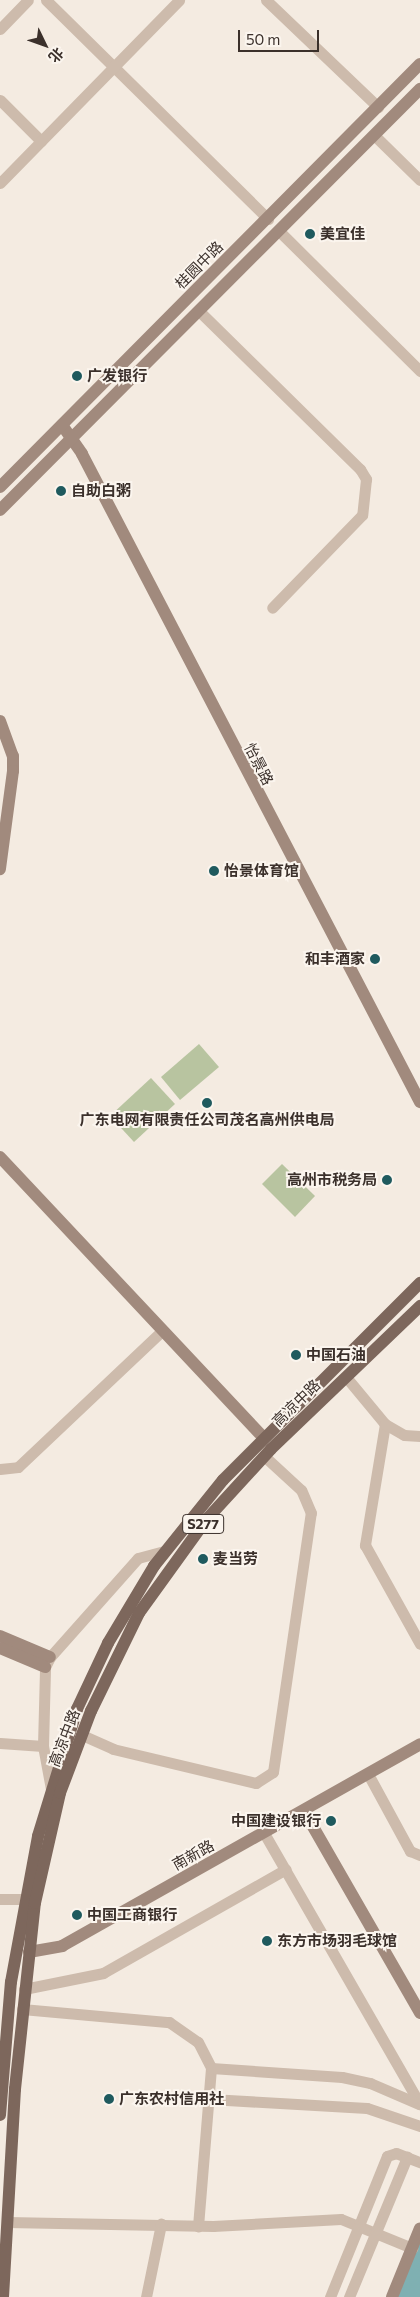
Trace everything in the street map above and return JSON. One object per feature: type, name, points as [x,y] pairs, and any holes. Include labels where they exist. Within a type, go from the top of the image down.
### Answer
[{"type":"main road","name":"高凉中路","points":[[0,2115],[2,2062],[24,1899],[51,1790],[92,1675],[125,1610],[165,1551],[263,1438],[420,1283]]},
{"type":"main road","name":"高凉中路","points":[[3,2297],[22,2009],[29,1952],[44,1857],[82,1735],[130,1630],[176,1560],[264,1456],[420,1306]]},
{"type":"main road","points":[[165,1551],[176,1560]]},
{"type":"street","points":[[0,28],[28,0]]},
{"type":"street","points":[[46,0],[420,371]]},
{"type":"street","points":[[0,183],[179,0]]},
{"type":"street","points":[[266,0],[378,106]]},
{"type":"street","name":"桂圆中路","points":[[0,487],[420,64]]},
{"type":"street","points":[[0,510],[420,89]]},
{"type":"street","points":[[0,100],[41,142]]},
{"type":"street","points":[[374,136],[420,180]]},
{"type":"street","points":[[199,311],[360,468],[366,480],[362,515],[272,608]]},
{"type":"street","name":"怡景路","points":[[62,425],[72,439],[420,1102]]},
{"type":"street","points":[[0,721],[13,756],[13,771],[0,869]]},
{"type":"street","points":[[0,1157],[263,1438]]},
{"type":"street","points":[[0,1469],[18,1467],[163,1330]]},
{"type":"street","points":[[346,1377],[385,1424],[404,1435],[420,1436]]},
{"type":"street","points":[[385,1424],[365,1545],[420,1644]]},
{"type":"street","points":[[82,1735],[113,1749],[256,1783],[273,1772],[311,1513],[301,1490],[264,1456]]},
{"type":"street","points":[[51,1790],[43,1746],[48,1662],[138,1558],[165,1551]]},
{"type":"street","points":[[0,1636],[48,1662]]},
{"type":"street","points":[[0,1648],[48,1662]]},
{"type":"street","points":[[0,1743],[43,1746]]},
{"type":"street","name":"南新路","points":[[29,1952],[62,1946],[420,1744]]},
{"type":"street","points":[[368,1774],[410,1851],[420,1855]]},
{"type":"street","points":[[304,1811],[420,2014]]},
{"type":"street","points":[[264,1833],[420,2104]]},
{"type":"street","points":[[24,1989],[103,1973],[286,1869]]},
{"type":"street","points":[[0,1899],[24,1899]]},
{"type":"street","points":[[22,2009],[169,2022],[198,2042],[211,2068],[210,2099],[198,2226]]},
{"type":"street","points":[[211,2068],[342,2077],[370,2083],[420,2104]]},
{"type":"street","points":[[210,2099],[367,2108],[420,2126]]},
{"type":"street","points":[[330,2297],[387,2156],[393,2153],[420,2162]]},
{"type":"street","points":[[349,2297],[407,2157]]},
{"type":"street","points":[[7,2222],[198,2226],[325,2219],[359,2224],[412,2248]]},
{"type":"street","points":[[146,2297],[161,2224]]},
{"type":"street","points":[[392,2297],[420,2228]]},
{"type":"green space","points":[[199,1044],[219,1067],[180,1100],[161,1077]]},
{"type":"green space","points":[[151,1078],[175,1104],[134,1142],[110,1116]]},
{"type":"green space","points":[[282,1164],[315,1196],[295,1217],[262,1184]]},
{"type":"water","points":[[420,2240],[420,2297],[397,2297]]},
{"type":"place","name":"美宜佳","points":[[310,234]]},
{"type":"place","name":"广发银行","points":[[77,376]]},
{"type":"place","name":"自助白粥","points":[[61,491]]},
{"type":"place","name":"怡景体育馆","points":[[214,871]]},
{"type":"place","name":"和丰酒家","points":[[375,959]]},
{"type":"place","name":"广东电网有限责任公司茂名高州供电局","points":[[207,1103]]},
{"type":"place","name":"高州市税务局","points":[[387,1180]]},
{"type":"place","name":"中国石油","points":[[296,1355]]},
{"type":"place","name":"麦当劳","points":[[203,1559]]},
{"type":"place","name":"中国建设银行","points":[[331,1821]]},
{"type":"place","name":"中国工商银行","points":[[77,1915]]},
{"type":"place","name":"东方市场羽毛球馆","points":[[267,1941]]},
{"type":"place","name":"广东农村信用社","points":[[109,2099]]}]
